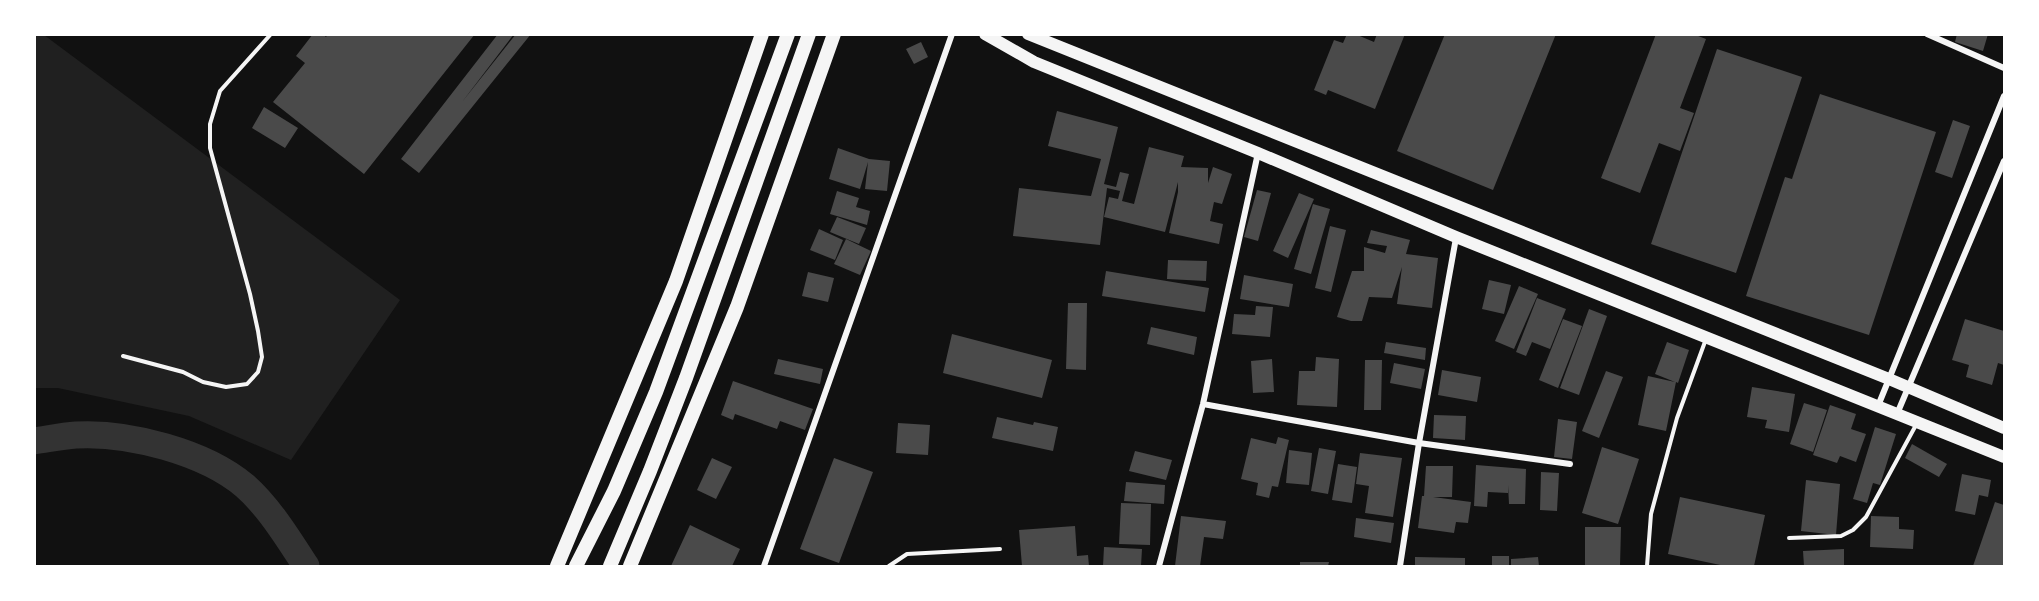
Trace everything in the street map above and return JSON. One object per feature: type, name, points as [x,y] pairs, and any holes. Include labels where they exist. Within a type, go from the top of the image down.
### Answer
[{"type":"highway","points":[[557,567],[676,281],[762,34]]},
{"type":"highway","points":[[576,567],[614,491],[656,392],[788,34]]},
{"type":"highway","points":[[610,567],[686,378],[809,34]]},
{"type":"highway","points":[[630,567],[737,307],[834,35]]},
{"type":"main road","points":[[985,34],[1034,62],[1456,237],[2004,457]]},
{"type":"main road","points":[[1028,34],[1909,387],[2004,428]]},
{"type":"street","points":[[764,567],[952,34]]},
{"type":"street","points":[[1927,34],[2004,68]]},
{"type":"street","points":[[1878,406],[2004,96]]},
{"type":"street","points":[[1159,567],[1203,404],[1258,153]]},
{"type":"street","points":[[1898,414],[2004,161]]},
{"type":"street","points":[[1400,567],[1419,443],[1456,237]]},
{"type":"street","points":[[1203,404],[1419,443],[1570,464]]},
{"type":"lane","points":[[123,356],[173,369],[203,382],[226,387],[247,384],[258,372],[262,357],[258,330],[210,148],[210,124],[220,91],[271,34]]},
{"type":"lane","points":[[1647,567],[1651,514],[1677,418],[1707,338]]},
{"type":"lane","points":[[1789,538],[1841,536],[1853,530],[1866,517],[1917,422]]},
{"type":"lane","points":[[889,567],[907,554],[1000,549]]},
{"type":"shaded area","points":[[35,35],[44,35],[400,300],[291,460],[189,416],[58,388],[35,388]]},
{"type":"building","points":[[313,34],[323,34],[326,37],[328,34],[475,34],[364,174],[273,102],[305,63],[296,56]]},
{"type":"building","points":[[498,34],[514,34],[462,102],[516,34],[531,34],[419,173],[401,159]]},
{"type":"building","points":[[1347,34],[1355,34],[1374,42],[1377,34],[1405,34],[1375,109],[1328,90],[1326,95],[1314,90],[1334,40],[1343,43]]},
{"type":"building","points":[[1445,34],[1556,34],[1493,190],[1397,151]]},
{"type":"building","points":[[1656,34],[1693,34],[1706,39],[1680,108],[1694,113],[1680,151],[1659,143],[1640,193],[1601,178]]},
{"type":"building","points":[[1957,34],[1988,34],[1983,51],[1955,42]]},
{"type":"building","points":[[921,42],[928,57],[914,64],[906,49]]},
{"type":"building","points":[[1717,49],[1802,77],[1736,273],[1651,244]]},
{"type":"building","points":[[1820,94],[1936,132],[1869,335],[1746,296],[1785,177],[1792,179]]},
{"type":"building","points":[[264,107],[298,128],[285,148],[252,128]]},
{"type":"building","points":[[1057,111],[1118,127],[1104,184],[1116,187],[1120,172],[1129,174],[1122,201],[1134,204],[1149,147],[1184,156],[1181,167],[1208,168],[1208,183],[1213,167],[1232,174],[1222,204],[1214,202],[1210,221],[1223,224],[1219,244],[1169,233],[1178,182],[1165,232],[1104,217],[1109,197],[1118,199],[1120,191],[1107,188],[1100,245],[1013,236],[1019,188],[1091,196],[1101,159],[1048,146]]},
{"type":"building","points":[[1953,120],[1970,126],[1952,178],[1935,172]]},
{"type":"building","points":[[838,148],[869,159],[890,161],[887,191],[865,189],[868,162],[860,189],[829,179]]},
{"type":"building","points":[[1257,190],[1271,193],[1258,241],[1244,237]]},
{"type":"building","points":[[837,191],[859,198],[856,207],[870,211],[867,225],[830,214]]},
{"type":"building","points":[[1299,193],[1314,199],[1288,258],[1273,251]]},
{"type":"building","points":[[1313,204],[1330,209],[1311,274],[1294,269]]},
{"type":"building","points":[[837,217],[866,228],[859,244],[830,232]]},
{"type":"building","points":[[1330,226],[1346,230],[1331,292],[1315,288]]},
{"type":"building","points":[[819,229],[843,240],[835,260],[810,250]]},
{"type":"building","points":[[1371,230],[1410,240],[1406,254],[1438,258],[1432,308],[1397,304],[1402,267],[1392,298],[1369,297],[1362,321],[1337,317],[1352,271],[1364,271],[1364,247],[1385,253],[1387,246],[1367,243]]},
{"type":"building","points":[[846,239],[871,251],[860,275],[834,264]]},
{"type":"building","points":[[1168,260],[1207,261],[1206,281],[1167,279]]},
{"type":"building","points":[[1106,271],[1209,288],[1205,312],[1102,296]]},
{"type":"building","points":[[808,272],[834,278],[828,302],[802,296]]},
{"type":"building","points":[[1244,275],[1293,284],[1289,307],[1240,299]]},
{"type":"building","points":[[1489,280],[1511,285],[1504,314],[1482,309]]},
{"type":"building","points":[[1519,286],[1538,294],[1514,349],[1495,341]]},
{"type":"building","points":[[1537,298],[1566,309],[1550,349],[1532,342],[1526,356],[1516,352]]},
{"type":"building","points":[[1068,303],[1087,303],[1086,370],[1066,369]]},
{"type":"building","points":[[1256,306],[1273,307],[1270,337],[1232,334],[1234,314],[1255,315]]},
{"type":"building","points":[[1589,309],[1607,316],[1579,395],[1560,388]]},
{"type":"building","points":[[1563,319],[1582,326],[1558,388],[1539,380]]},
{"type":"building","points":[[1965,319],[2004,331],[2004,365],[1998,363],[1992,385],[1966,377],[1969,365],[1952,360]]},
{"type":"building","points":[[1151,327],[1197,337],[1194,355],[1147,344]]},
{"type":"building","points":[[952,334],[1052,360],[1042,398],[943,373]]},
{"type":"building","points":[[1386,342],[1426,348],[1425,360],[1384,353]]},
{"type":"building","points":[[1667,342],[1689,350],[1678,383],[1676,382],[1666,431],[1638,425],[1648,376],[1675,382],[1655,374]]},
{"type":"building","points":[[1316,357],[1339,359],[1337,407],[1297,405],[1299,371],[1315,371]]},
{"type":"building","points":[[778,359],[823,369],[820,384],[774,374]]},
{"type":"building","points":[[1272,359],[1274,392],[1253,393],[1251,361]]},
{"type":"building","points":[[1365,360],[1382,360],[1381,410],[1364,410]]},
{"type":"building","points":[[1394,363],[1425,369],[1421,389],[1390,383]]},
{"type":"building","points":[[1442,370],[1481,377],[1477,402],[1438,395]]},
{"type":"building","points":[[1606,371],[1623,377],[1599,438],[1582,431]]},
{"type":"building","points":[[733,381],[813,409],[805,430],[780,421],[777,429],[735,414],[733,420],[721,415]]},
{"type":"building","points":[[1752,387],[1795,394],[1789,432],[1765,428],[1767,420],[1747,417]]},
{"type":"building","points":[[1804,403],[1827,410],[1813,452],[1790,444]]},
{"type":"building","points":[[1830,405],[1856,414],[1851,429],[1866,434],[1856,462],[1840,456],[1837,463],[1813,455]]},
{"type":"building","points":[[1434,415],[1466,416],[1465,440],[1433,438]]},
{"type":"building","points":[[997,417],[1033,425],[1034,422],[1058,427],[1053,451],[992,438]]},
{"type":"building","points":[[1558,419],[1577,422],[1572,459],[1554,457]]},
{"type":"building","points":[[898,423],[930,425],[928,455],[896,453]]},
{"type":"building","points":[[1875,427],[1896,434],[1880,485],[1873,483],[1867,503],[1853,499]]},
{"type":"building","points":[[1278,437],[1289,440],[1278,487],[1272,486],[1269,498],[1256,495],[1258,483],[1241,479],[1251,438],[1276,444]]},
{"type":"building","points":[[1912,444],[1947,464],[1939,477],[1905,458]]},
{"type":"building","points":[[1602,447],[1639,459],[1618,524],[1582,513]]},
{"type":"building","points":[[1319,448],[1336,451],[1328,494],[1311,491]]},
{"type":"building","points":[[1289,450],[1312,453],[1309,485],[1286,483]]},
{"type":"building","points":[[1135,451],[1172,460],[1166,480],[1129,471]]},
{"type":"building","points":[[1360,453],[1402,458],[1393,517],[1365,513],[1369,486],[1356,484]]},
{"type":"building","points":[[712,458],[732,467],[716,499],[697,490]]},
{"type":"building","points":[[834,458],[873,472],[839,563],[800,549]]},
{"type":"building","points":[[1338,464],[1357,467],[1352,503],[1332,500]]},
{"type":"building","points":[[1476,465],[1526,469],[1525,504],[1509,504],[1508,485],[1508,493],[1488,492],[1487,507],[1474,506]]},
{"type":"building","points":[[1426,466],[1453,466],[1452,497],[1433,497],[1471,502],[1468,523],[1456,522],[1454,533],[1418,528],[1422,496],[1424,496]]},
{"type":"building","points":[[1541,472],[1559,473],[1557,511],[1540,510]]},
{"type":"building","points":[[1962,474],[1991,480],[1988,497],[1979,495],[1975,515],[1955,511]]},
{"type":"building","points":[[1806,480],[1840,484],[1836,535],[1801,531]]},
{"type":"building","points":[[1126,482],[1165,485],[1164,504],[1124,501]]},
{"type":"building","points":[[1680,497],[1765,515],[1754,566],[1725,566],[1668,554]]},
{"type":"building","points":[[1995,502],[2004,505],[2004,566],[1973,566]]},
{"type":"building","points":[[1121,503],[1151,504],[1150,545],[1119,544]]},
{"type":"building","points":[[1181,516],[1226,521],[1223,539],[1204,537],[1200,566],[1175,566]]},
{"type":"building","points":[[1871,516],[1899,517],[1899,529],[1914,530],[1913,549],[1870,547]]},
{"type":"building","points":[[1356,518],[1394,523],[1391,543],[1354,537]]},
{"type":"building","points":[[690,525],[740,549],[732,566],[671,566]]},
{"type":"building","points":[[1075,526],[1077,556],[1088,555],[1089,566],[1022,566],[1019,530]]},
{"type":"building","points":[[1585,527],[1621,527],[1620,566],[1585,566]]},
{"type":"building","points":[[1104,547],[1142,549],[1141,566],[1103,566]]},
{"type":"building","points":[[1844,549],[1844,566],[1804,566],[1803,551]]},
{"type":"building","points":[[1492,556],[1509,556],[1509,566],[1492,566]]},
{"type":"building","points":[[1415,557],[1465,558],[1465,566],[1415,566]]},
{"type":"building","points":[[1538,557],[1539,566],[1511,566],[1511,559]]},
{"type":"building","points":[[1300,562],[1329,562],[1328,566],[1300,566]]},
{"type":"waterway","points":[[34,441],[76,435],[119,437],[165,447],[209,463],[254,494],[278,524],[306,566]]}]
